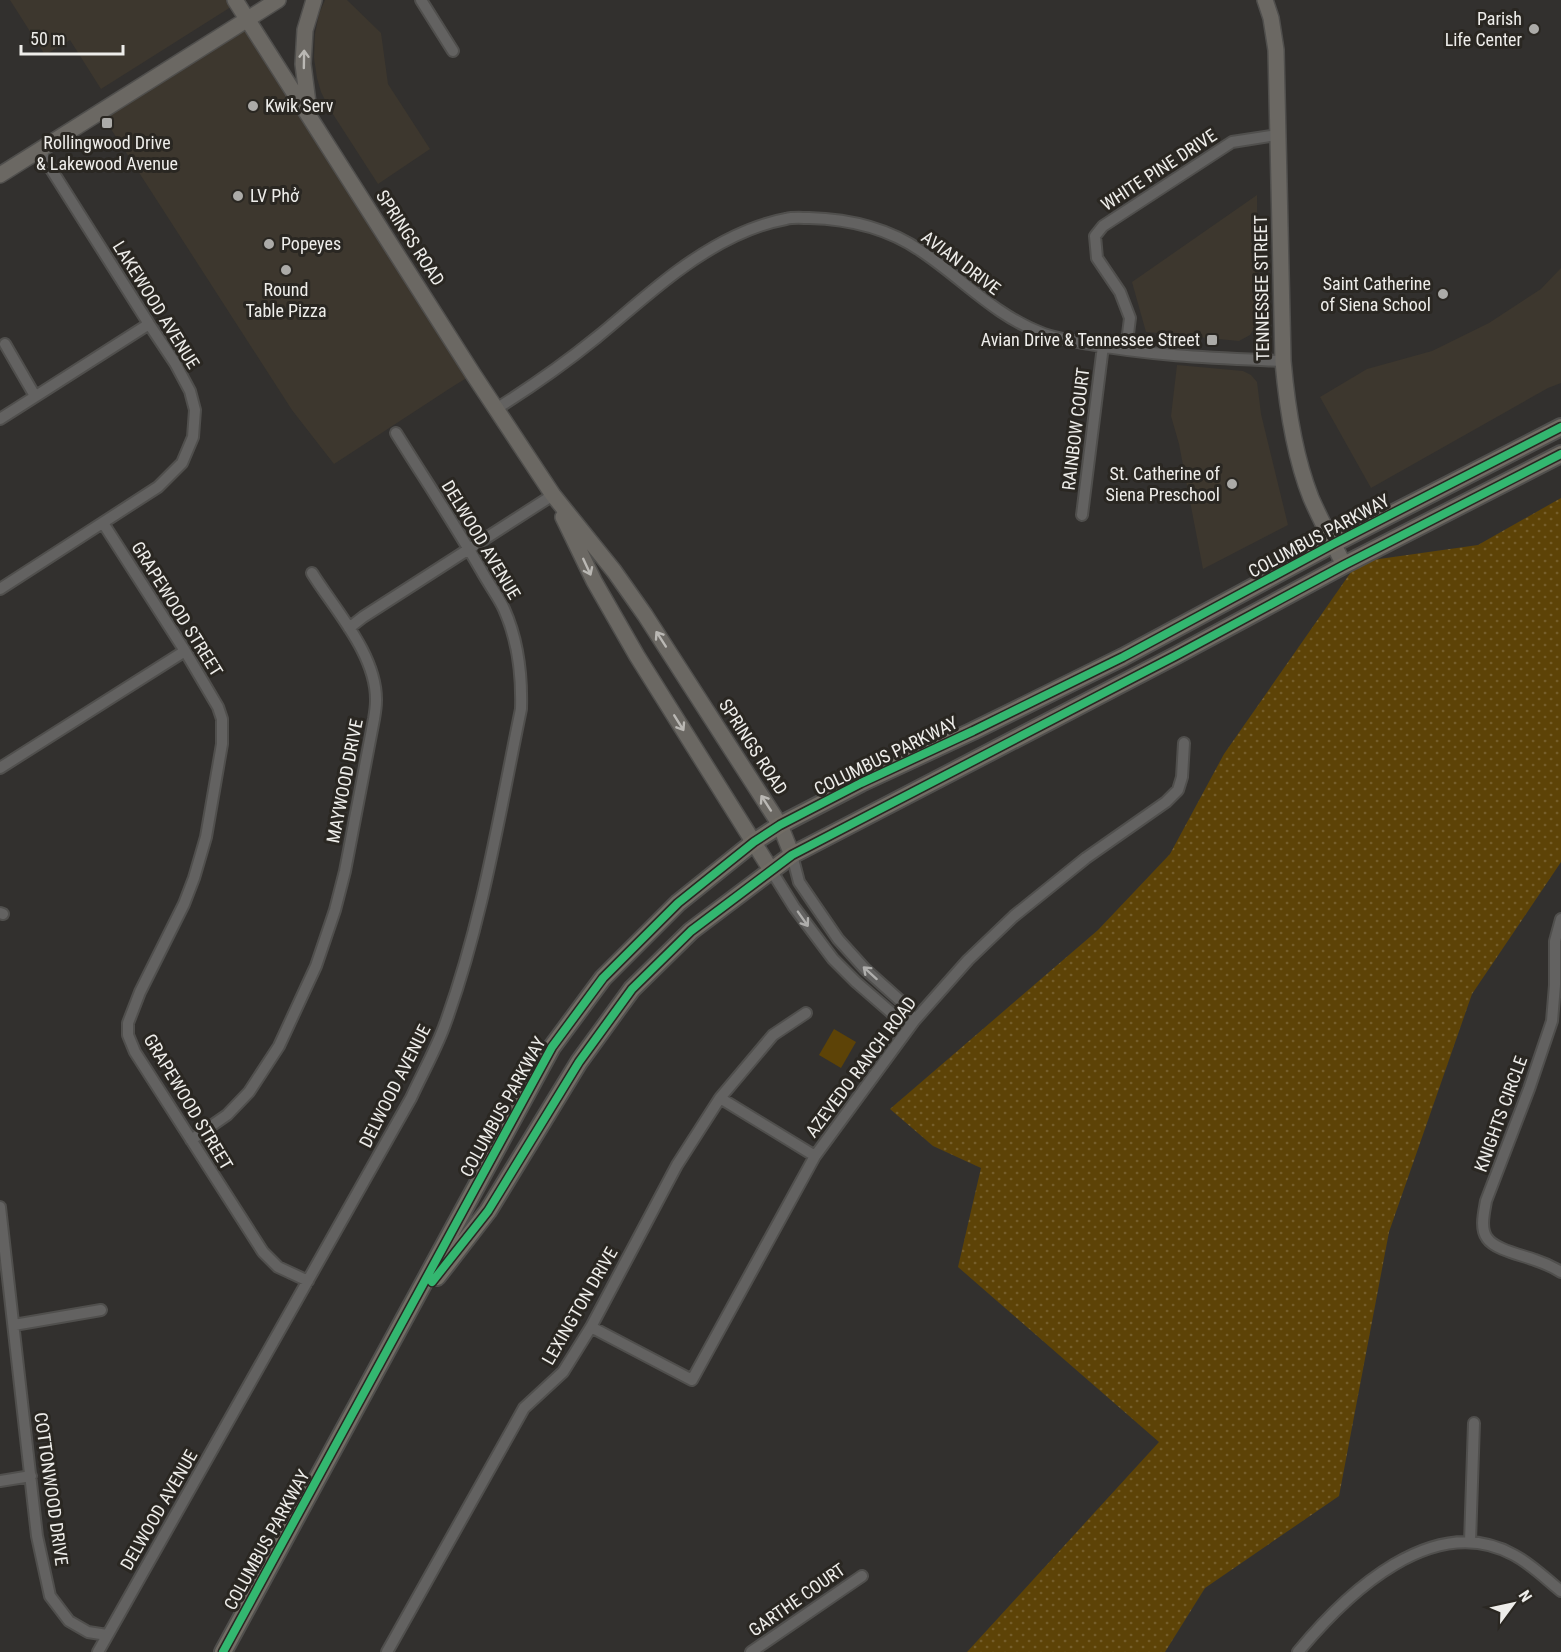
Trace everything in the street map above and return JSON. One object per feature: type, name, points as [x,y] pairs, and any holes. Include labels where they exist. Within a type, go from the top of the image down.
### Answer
[{"type":"main road","name":"SPRINGS ROAD","points":[[235,0],[553,495],[614,571],[645,615],[780,825],[792,855]]},
{"type":"main road","points":[[0,175],[278,0]]},
{"type":"main road","points":[[310,117],[303,64],[305,30],[314,0]]},
{"type":"main road","name":"TENNESSEE STREET","points":[[1264,0],[1271,18],[1276,50],[1283,361],[1286,394],[1296,449],[1311,497],[1344,565]]},
{"type":"main road","name":"COLUMBUS PARKWAY","points":[[223,1652],[552,1047],[603,978],[678,903],[754,842],[780,825],[861,783],[1123,657],[1333,544],[1561,427]]},
{"type":"main road","name":"COLUMBUS PARKWAY","points":[[406,1315],[488,1211],[579,1062],[632,989],[691,932],[771,870],[792,855],[1155,667],[1344,565],[1561,454]]},
{"type":"main road","name":"SPRINGS ROAD","points":[[553,495],[594,582],[637,656],[771,870]]},
{"type":"street","points":[[421,0],[453,51]]},
{"type":"street","name":"WHITE PINE DRIVE","points":[[1126,350],[1130,318],[1120,292],[1097,258],[1095,236],[1103,226],[1232,142],[1277,135]]},
{"type":"street","name":"LAKEWOOD AVENUE","points":[[0,590],[158,488],[182,463],[193,437],[195,410],[190,391],[175,363],[39,150]]},
{"type":"street","name":"AVIAN DRIVE","points":[[496,409],[533,386],[594,340],[669,277],[704,252],[735,236],[788,218],[823,218],[884,231],[920,250],[990,305],[1017,322],[1046,335],[1165,355],[1283,361]]},
{"type":"street","points":[[0,418],[149,324]]},
{"type":"street","points":[[5,344],[35,396]]},
{"type":"street","name":"RAINBOW COURT","points":[[1082,515],[1103,346]]},
{"type":"street","name":"DELWOOD AVENUE","points":[[98,1652],[411,1098],[443,1029],[484,894],[521,708],[522,687],[515,642],[504,610],[469,549],[396,433]]},
{"type":"street","points":[[349,628],[553,495]]},
{"type":"street","name":"GRAPEWOOD STREET","points":[[103,523],[185,651],[218,707],[222,719],[222,744],[206,837],[194,878],[184,904],[140,992],[128,1023],[128,1035],[135,1052],[263,1252],[278,1267],[308,1281]]},
{"type":"street","name":"MAYWOOD DRIVE","points":[[191,1140],[227,1116],[249,1092],[279,1046],[316,966],[335,910],[345,871],[376,699],[373,678],[366,656],[312,573]]},
{"type":"street","points":[[0,768],[185,651]]},
{"type":"street","name":"AZEVEDO RANCH ROAD","points":[[591,1326],[692,1380],[815,1156],[914,1021],[968,960],[1014,916],[1086,858],[1166,802],[1178,790],[1182,777],[1184,743]]},
{"type":"street","name":"SPRINGS ROAD","points":[[792,855],[799,882],[838,939],[865,969],[904,1004],[914,1021]]},
{"type":"street","name":"SPRINGS ROAD","points":[[771,870],[800,915],[833,959],[894,1015],[914,1021]]},
{"type":"street","name":"KNIGHTS CIRCLE","points":[[1561,919],[1555,942],[1552,1021],[1529,1089],[1486,1201],[1483,1217],[1487,1238],[1498,1247],[1561,1272]]},
{"type":"street","name":"LEXINGTON DRIVE","points":[[387,1652],[524,1408],[563,1372],[591,1326],[677,1165],[720,1098],[772,1035],[806,1013]]},
{"type":"street","points":[[720,1098],[815,1156]]},
{"type":"street","name":"COTTONWOOD DRIVE","points":[[0,1207],[37,1536],[50,1596],[69,1621],[88,1632],[107,1635]]},
{"type":"street","points":[[14,1325],[101,1310]]},
{"type":"street","points":[[1470,1542],[1474,1423]]},
{"type":"street","points":[[0,1481],[31,1476]]},
{"type":"street","points":[[1298,1652],[1343,1602],[1382,1570],[1431,1548],[1450,1543],[1470,1542],[1492,1546],[1513,1554],[1561,1591]]},
{"type":"street","name":"GARTHE COURT","points":[[751,1652],[862,1576]]},
{"type":"shaded area","points":[[10,0],[242,0],[101,89],[70,40],[45,55]]},
{"type":"shaded area","points":[[325,0],[347,0],[381,33],[388,84],[430,149],[378,184],[321,92],[314,58],[315,34],[319,14]]},
{"type":"shaded area","points":[[247,19],[473,374],[334,464],[292,410],[109,126],[102,111]]},
{"type":"shaded area","points":[[1257,195],[1258,322],[1250,335],[1239,341],[1146,332],[1132,282]]},
{"type":"shaded area","points":[[1561,268],[1561,383],[1548,388],[1371,488],[1320,397],[1367,369],[1432,351],[1489,323],[1541,289]]},
{"type":"shaded area","name":"St. Catherine of Siena Preschool","points":[[1177,365],[1243,371],[1257,382],[1261,414],[1288,525],[1203,569],[1179,444],[1171,416]]},
{"type":"shaded area","points":[[1561,498],[1561,862],[1472,994],[1389,1232],[1339,1496],[1205,1588],[1165,1652],[967,1652],[1159,1442],[958,1267],[981,1168],[933,1146],[890,1109],[1098,930],[1170,854],[1224,754],[1358,562],[1478,545]]},
{"type":"shaded area","points":[[834,1029],[856,1042],[841,1068],[819,1055]]},
{"type":"cycle path","points":[[223,1652],[552,1047],[603,978],[678,903],[754,842],[780,825],[861,783],[1123,657],[1333,544],[1561,427]]},
{"type":"cycle path","points":[[432,1282],[488,1211],[579,1062],[632,989],[691,931],[792,855],[1175,656],[1344,565],[1561,454]]},
{"type":"place","name":"Parish Life Center","points":[[1534,29]]},
{"type":"place","name":"Kwik Serv","points":[[253,106]]},
{"type":"place","name":"Rollingwood Drive & Lakewood Avenue","points":[[107,123]]},
{"type":"place","name":"LV Phở","points":[[238,196]]},
{"type":"place","name":"Popeyes","points":[[269,244]]},
{"type":"place","name":"Round Table Pizza","points":[[286,270]]},
{"type":"place","name":"Saint Catherine of Siena School","points":[[1443,294]]},
{"type":"place","name":"Avian Drive & Tennessee Street","points":[[1212,340]]},
{"type":"place","name":"St. Catherine of Siena Preschool","points":[[1232,484]]}]
